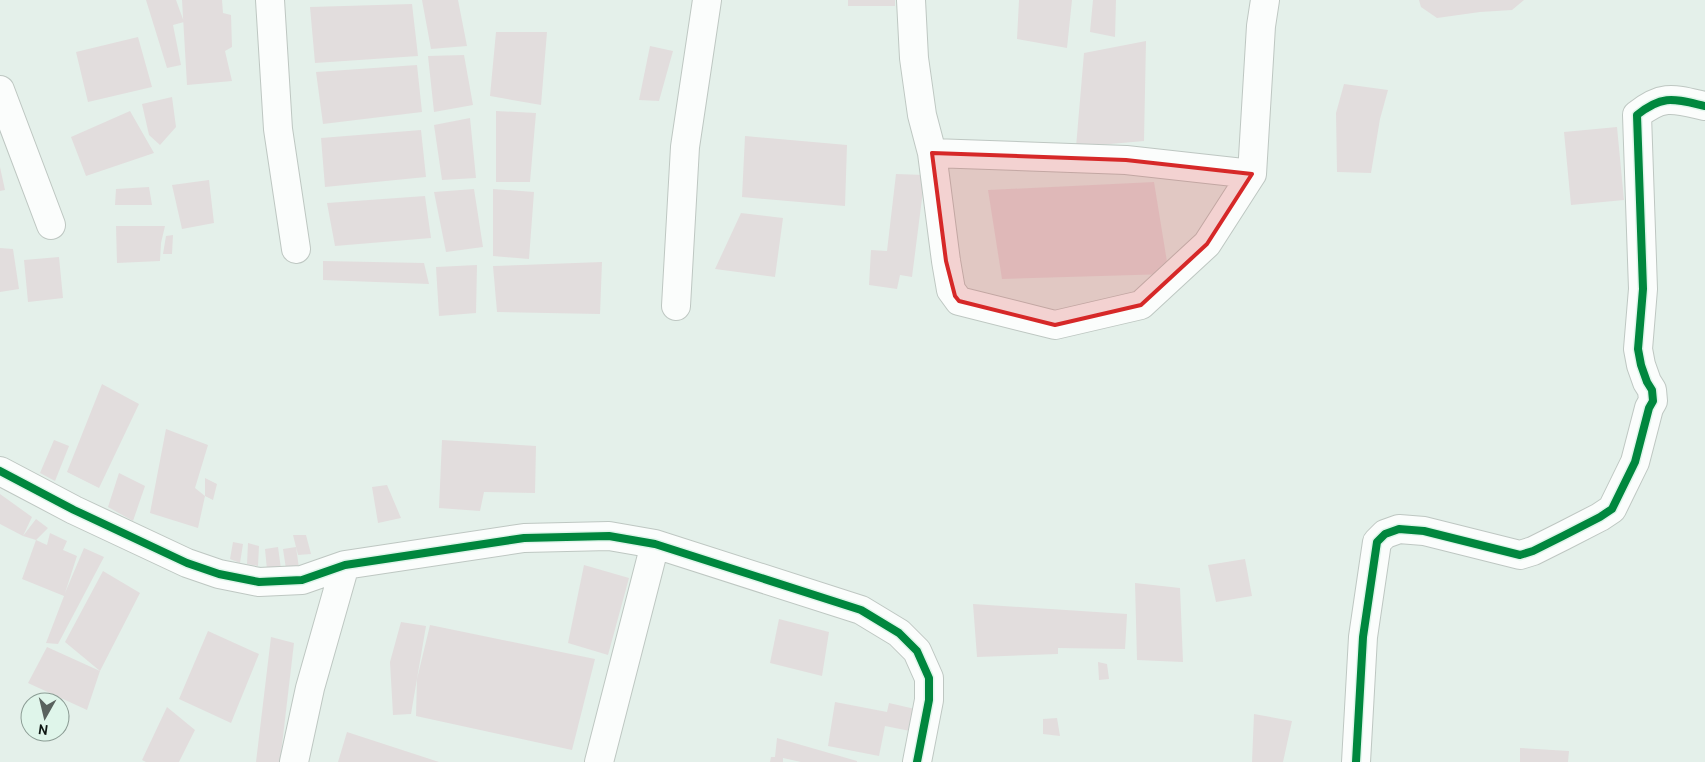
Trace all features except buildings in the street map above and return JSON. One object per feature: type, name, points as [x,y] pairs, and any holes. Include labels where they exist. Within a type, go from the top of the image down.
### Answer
[{"type":"street","points":[[270,0],[278,129],[296,249]]},
{"type":"street","points":[[676,306],[685,147],[708,0]]},
{"type":"street","points":[[911,0],[914,58],[922,115],[932,153],[951,290],[959,301],[1055,325],[1141,305],[1207,244],[1252,174],[1261,26],[1265,0]]},
{"type":"street","points":[[0,90],[51,225]]},
{"type":"street","points":[[1356,762],[1363,637],[1377,542],[1385,534],[1399,529],[1424,531],[1520,555],[1533,551],[1600,517],[1612,509],[1618,498],[1635,462],[1654,396],[1641,366],[1638,349],[1643,289],[1637,115],[1651,104],[1665,100],[1705,106]]},
{"type":"street","points":[[932,153],[1126,160],[1252,174]]},
{"type":"street","points":[[0,471],[74,510],[187,563],[219,574],[259,582],[302,580],[345,565],[524,538],[609,536],[655,544],[861,610],[899,633],[917,651],[929,678],[928,700],[917,762]]},
{"type":"street","points":[[599,762],[655,544]]},
{"type":"street","points":[[294,762],[310,688],[345,565]]},
{"type":"highlighted area","points":[[932,153],[1126,160],[1252,174],[1207,244],[1141,305],[1055,325],[959,301],[955,296],[946,261]]},
{"type":"cycle path","points":[[1356,762],[1363,637],[1377,542],[1385,534],[1399,529],[1424,531],[1520,555],[1533,551],[1612,509],[1635,462],[1649,408],[1653,401],[1652,390],[1641,365],[1638,349],[1643,289],[1637,115],[1654,104],[1669,100],[1705,106]]},
{"type":"cycle path","points":[[0,471],[74,510],[187,563],[219,574],[259,582],[302,580],[345,565],[524,538],[609,536],[655,544],[861,610],[899,633],[917,651],[929,678],[929,700],[917,762]]}]
